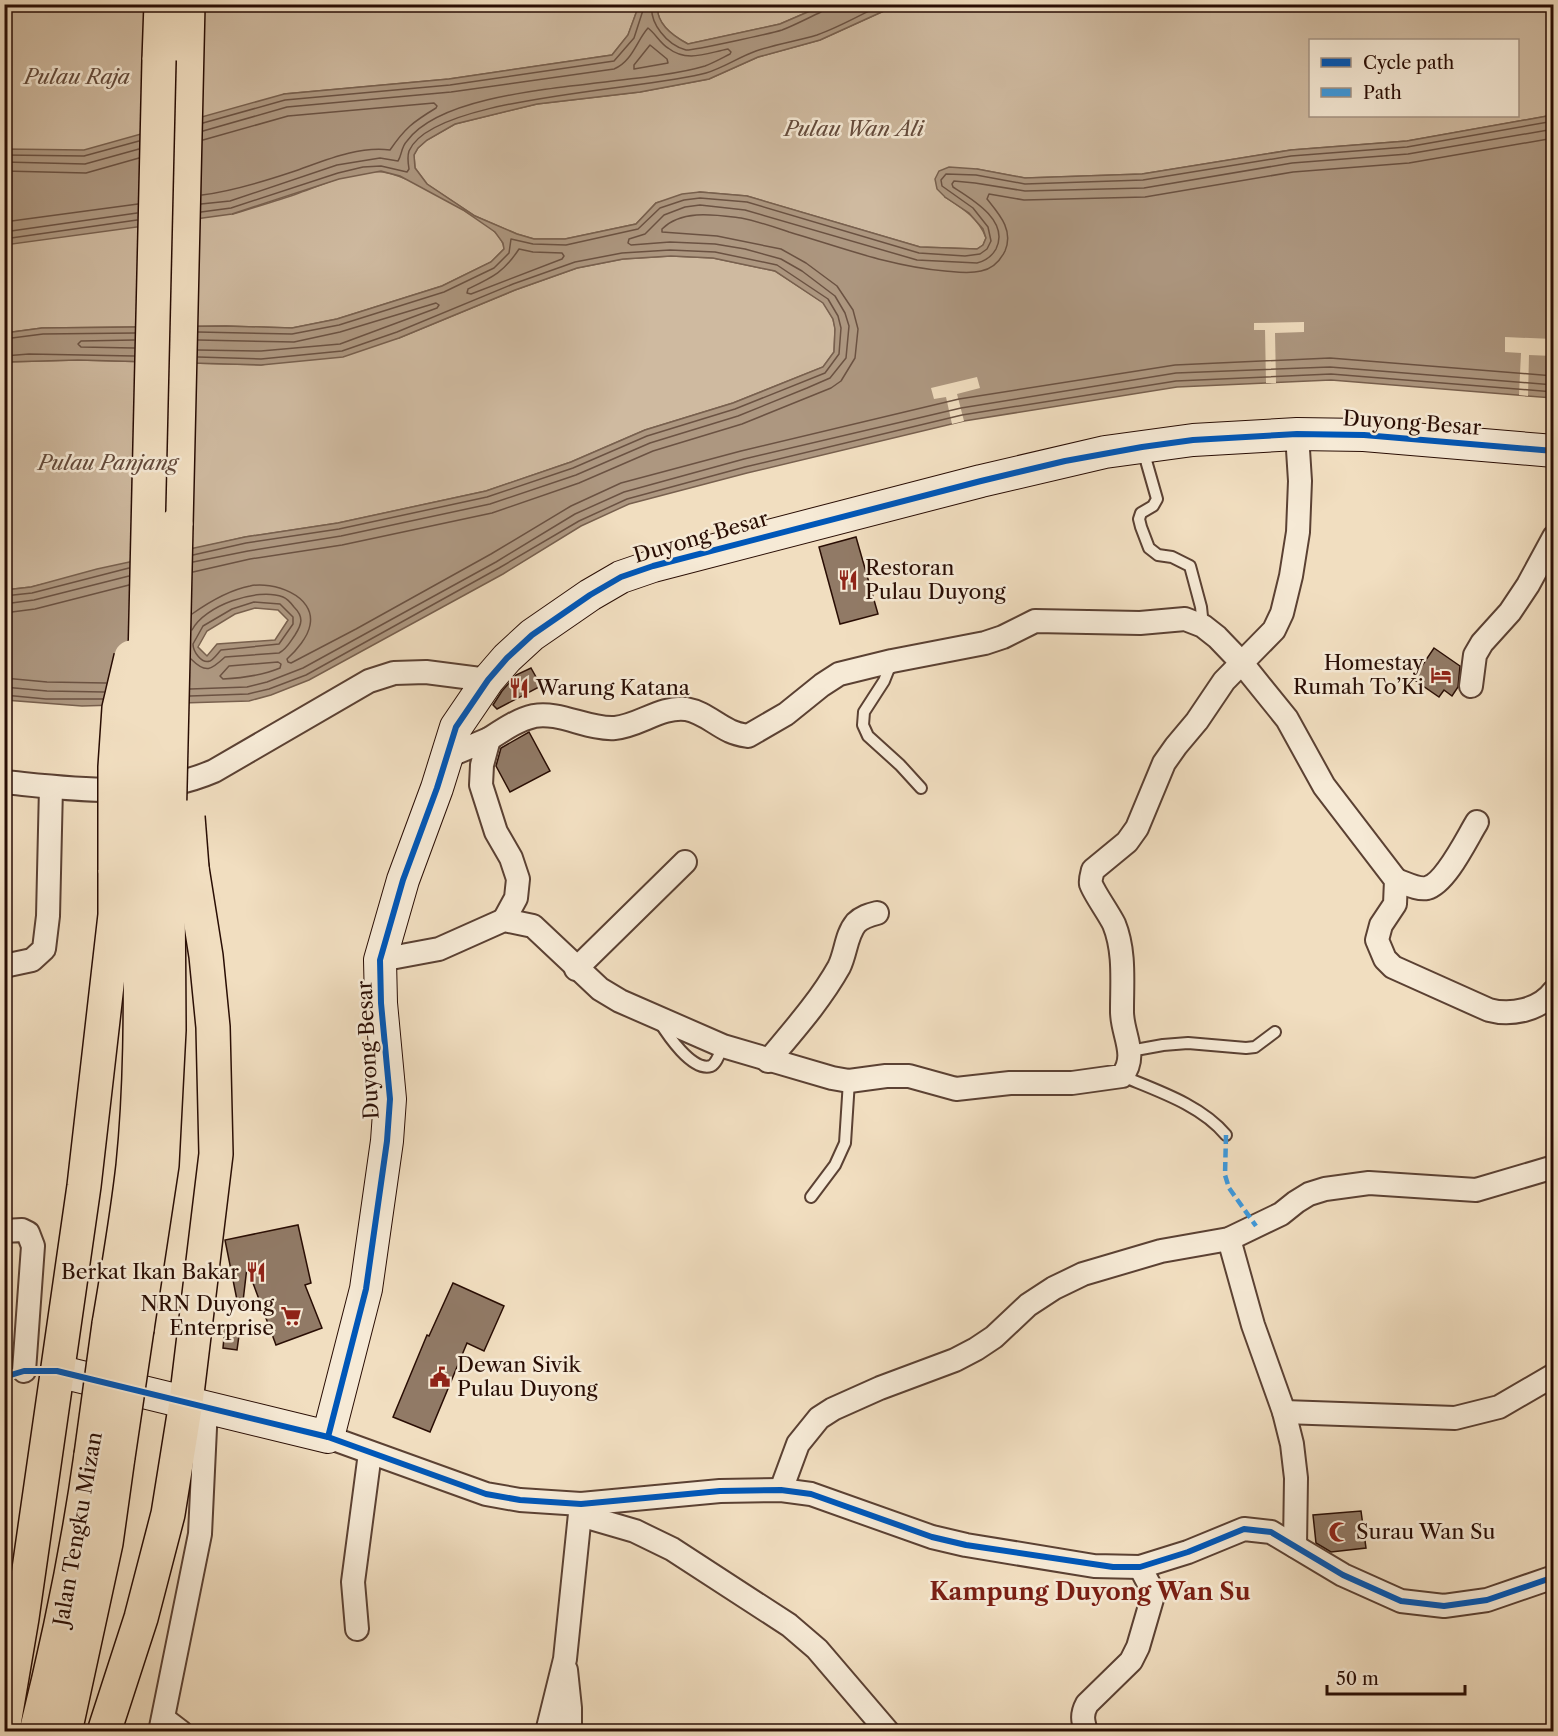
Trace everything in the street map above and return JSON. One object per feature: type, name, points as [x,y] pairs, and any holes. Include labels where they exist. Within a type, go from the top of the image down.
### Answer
[{"type":"highway","points":[[4,1724],[84,1186],[104,1029],[115,915],[154,871],[184,760],[176,525],[173,60],[160,4]]},
{"type":"highway","points":[[105,1731],[141,1618],[196,1405],[216,1154],[213,1027],[206,956],[154,871],[147,580],[173,60],[188,4]]},
{"type":"highway","name":"Jalan Tengku Mizan","points":[[65,1731],[104,1553],[105,1456],[123,1326],[162,1165],[169,1030],[154,871]]},
{"type":"highway","name":"Jalan Tengku Mizan","points":[[36,1731],[58,1644],[77,1551],[105,1456]]},
{"type":"street","name":"Duyong Besar","points":[[328,1437],[366,1289],[387,1141],[390,1099],[381,1003],[380,960],[403,880],[456,727],[488,680],[532,635],[590,595],[621,577],[689,555],[970,483],[1065,461],[1142,447],[1192,440],[1297,434],[1386,437],[1554,451]]},
{"type":"street","points":[[380,960],[439,949],[504,920],[533,926],[576,969],[600,989],[658,1018],[723,1046],[768,1061],[849,1081],[886,1076],[909,1076],[956,1089],[1010,1083],[1072,1083],[1122,1076],[1128,1068],[1130,1051],[1122,1012],[1121,948],[1106,908],[1091,884],[1091,876],[1093,870],[1127,842],[1137,828],[1164,763],[1224,681],[1241,662],[1263,644],[1274,630],[1282,613],[1298,532],[1300,481],[1297,434]]},
{"type":"street","points":[[1471,686],[1475,655],[1482,643],[1510,612],[1528,585],[1554,537]]},
{"type":"street","points":[[446,757],[535,716],[617,728],[670,710],[684,709],[697,712],[732,732],[748,736],[786,714],[839,674],[985,643],[1035,621],[1140,623],[1185,619],[1203,626],[1218,637],[1241,662],[1287,719],[1324,786],[1396,880],[1417,887],[1426,888],[1433,885],[1448,870],[1477,822]]},
{"type":"street","points":[[4,782],[100,790],[149,789],[190,781],[223,766],[369,681],[394,673],[426,672],[488,680]]},
{"type":"street","points":[[489,739],[482,765],[481,785],[496,832],[511,858],[518,879],[516,898],[504,920]]},
{"type":"street","points":[[4,966],[32,960],[44,949],[48,916],[51,787]]},
{"type":"street","points":[[576,969],[685,862]]},
{"type":"street","points":[[1396,880],[1395,904],[1381,925],[1377,940],[1385,959],[1393,967],[1489,1010],[1501,1013],[1516,1012],[1551,1000]]},
{"type":"street","points":[[768,1061],[828,985],[840,963],[856,923],[864,917],[877,913]]},
{"type":"street","points":[[781,1490],[798,1444],[819,1418],[833,1409],[880,1388],[955,1360],[976,1349],[994,1337],[1028,1305],[1054,1288],[1083,1274],[1161,1251],[1229,1239],[1281,1214],[1309,1194],[1325,1188],[1370,1184],[1476,1190],[1554,1167]]},
{"type":"street","points":[[4,1231],[21,1230],[28,1233],[33,1246],[14,1374],[57,1371],[328,1437],[486,1494],[580,1510],[635,1531],[672,1549],[789,1624],[817,1649],[888,1731]]},
{"type":"street","points":[[1229,1239],[1253,1325],[1284,1412],[1292,1444],[1296,1478],[1295,1546]]},
{"type":"street","points":[[1284,1412],[1455,1418],[1499,1407],[1554,1376]]},
{"type":"street","points":[[169,1727],[200,1534],[196,1405]]},
{"type":"street","points":[[357,1629],[353,1582],[370,1454]]},
{"type":"street","points":[[580,1510],[720,1491],[781,1490],[811,1494],[932,1537],[966,1545],[1073,1563],[1113,1567],[1140,1567],[1188,1552],[1244,1529],[1271,1532],[1343,1575],[1401,1601],[1444,1606],[1487,1600],[1554,1577]]},
{"type":"street","points":[[547,1731],[565,1659],[580,1510]]},
{"type":"street","points":[[1086,1731],[1082,1712],[1087,1704],[1131,1661],[1138,1647],[1152,1599],[1150,1586],[1140,1567]]},
{"type":"street","points":[[565,1659],[570,1731]]},
{"type":"lane","points":[[1142,447],[1157,499],[1153,506],[1141,513],[1139,519],[1141,527],[1149,548],[1153,552],[1172,557],[1190,566],[1201,607],[1203,626]]},
{"type":"lane","points":[[892,661],[884,681],[864,712],[863,725],[868,736],[900,765],[921,789]]},
{"type":"lane","points":[[1130,1051],[1188,1043],[1255,1047],[1275,1032]]},
{"type":"lane","points":[[1122,1076],[1199,1112],[1226,1135]]},
{"type":"lane","points":[[811,1197],[835,1165],[845,1143],[849,1081]]},
{"type":"green space","name":"Pulau Raja","points":[[4,5],[639,5],[628,35],[612,55],[449,79],[284,94],[233,214],[351,175],[362,172],[383,172],[428,189],[491,229],[500,238],[504,249],[491,262],[442,286],[337,319],[292,328],[226,326],[42,328],[5,333]]},
{"type":"green space","points":[[658,5],[824,5],[780,24],[688,44],[671,33],[662,23],[659,18]]},
{"type":"green space","name":"Pulau Wan Ali","points":[[897,5],[1553,5],[1553,115],[1407,141],[1291,150],[1142,174],[1025,178],[977,169],[945,197],[969,214],[983,231],[986,238],[983,245],[977,249],[920,247],[747,196],[700,192],[656,203],[636,224],[565,239],[534,239],[475,216],[427,184],[415,168],[414,155],[418,148],[427,140],[455,124],[537,104],[640,92],[709,79],[758,57],[820,40]]},
{"type":"green space","name":"Pulau Panjang","points":[[671,256],[713,258],[775,271],[824,303],[835,328],[834,352],[823,367],[733,403],[645,430],[571,462],[486,491],[338,523],[245,537],[31,587],[5,590],[5,362],[78,360],[261,365],[399,338],[515,290],[577,268],[623,259]]},
{"type":"water","points":[[639,5],[658,5],[659,18],[662,23],[671,33],[688,44],[780,24],[824,5],[897,5],[820,40],[758,57],[709,79],[640,92],[537,104],[455,124],[427,140],[418,148],[414,155],[415,168],[427,184],[475,216],[534,239],[565,239],[636,224],[656,203],[682,194],[700,192],[747,196],[920,247],[977,249],[983,245],[986,238],[983,229],[969,213],[937,189],[935,179],[939,171],[949,167],[977,169],[1025,178],[1142,174],[1291,150],[1407,141],[1553,115],[1553,398],[1331,380],[1177,387],[964,421],[629,504],[581,526],[503,574],[309,680],[271,695],[249,701],[82,706],[5,700],[5,590],[31,587],[97,569],[245,537],[338,523],[486,491],[571,462],[645,430],[733,403],[823,367],[834,352],[835,329],[833,319],[823,303],[775,271],[713,258],[671,256],[623,259],[577,268],[515,290],[399,338],[343,357],[261,365],[78,360],[5,362],[5,333],[42,328],[226,326],[292,328],[337,319],[442,286],[491,262],[504,249],[503,243],[495,232],[463,210],[400,176],[381,171],[339,179],[232,214],[5,245],[5,149],[84,150],[284,94],[449,79],[612,55],[628,35]],"holes":[[[255,608],[278,610],[288,620],[275,640],[217,644],[207,656],[198,647],[207,631],[235,614]]]},
{"type":"pier","points":[[1304,322],[1304,332],[1275,333],[1276,383],[1266,383],[1265,330],[1254,330],[1254,323]]},
{"type":"pier","points":[[1505,337],[1553,339],[1553,356],[1529,355],[1528,396],[1519,395],[1521,353],[1505,352]]},
{"type":"pier","points":[[977,377],[980,388],[957,394],[964,421],[952,424],[946,397],[934,399],[931,388]]},
{"type":"building","name":"Restoran Pulau Duyong","points":[[856,537],[878,614],[840,624],[819,547]]},
{"type":"building","name":"Homestay Rumah To’Ki","points":[[1434,648],[1460,666],[1458,687],[1452,696],[1444,690],[1439,697],[1413,679]]},
{"type":"building","points":[[531,668],[541,686],[497,709],[493,705],[502,691],[516,675]]},
{"type":"building","points":[[529,732],[550,771],[510,792],[496,766],[501,748]]},
{"type":"building","points":[[298,1225],[311,1283],[305,1285],[322,1328],[276,1345],[247,1267],[242,1310],[239,1310],[225,1240]]},
{"type":"building","points":[[453,1283],[504,1306],[484,1351],[467,1343],[430,1432],[393,1417],[427,1335],[429,1336]]},
{"type":"building","points":[[225,1326],[240,1328],[237,1350],[223,1348]]},
{"type":"building","name":"Surau Wan Su","points":[[1361,1511],[1366,1548],[1331,1552],[1316,1543],[1313,1515]]},
{"type":"marked path","points":[[1226,1135],[1225,1175],[1229,1188],[1256,1226]]},
{"type":"cycle path","points":[[328,1437],[366,1289],[387,1141],[390,1099],[381,1003],[380,960],[403,880],[437,788],[456,727],[488,680],[532,635],[590,595],[621,577],[653,566],[981,481],[1065,461],[1142,447],[1193,440],[1297,434],[1364,435],[1554,451]]},
{"type":"cycle path","points":[[4,1377],[24,1371],[57,1371],[328,1437],[486,1494],[520,1500],[581,1504],[720,1491],[781,1490],[811,1494],[932,1537],[966,1545],[1113,1567],[1140,1567],[1188,1552],[1244,1529],[1271,1532],[1343,1575],[1401,1601],[1444,1606],[1487,1600],[1554,1577]]},
{"type":"place","name":"Restoran Pulau Duyong","points":[[848,580]]},
{"type":"place","name":"Homestay Rumah To’Ki","points":[[1441,675]]},
{"type":"place","name":"Warung Katana","points":[[519,688]]},
{"type":"place","name":"Berkat Ikan Bakar","points":[[256,1272]]},
{"type":"place","name":"NRN Duyong Enterprise","points":[[291,1316]]},
{"type":"place","name":"Dewan Sivik Pulau Duyong","points":[[440,1377]]},
{"type":"place","name":"Surau Wan Su","points":[[1339,1532]]},
{"type":"district","name":"Kampung Duyong Wan Su","points":[[1090,1592]]}]
